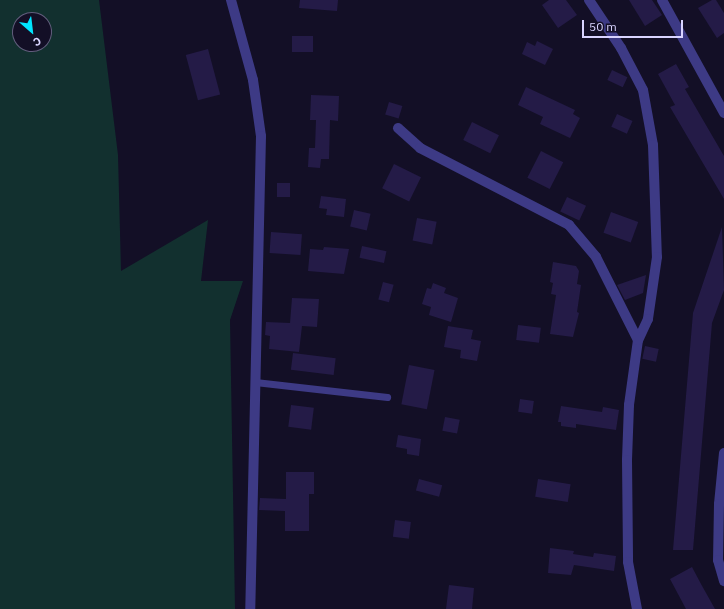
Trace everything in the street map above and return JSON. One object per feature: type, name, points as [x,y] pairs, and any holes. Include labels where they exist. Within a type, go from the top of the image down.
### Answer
[{"type":"street","points":[[231,0],[253,80],[261,136],[250,609]]},
{"type":"street","points":[[589,0],[621,48],[643,90],[653,145],[657,257],[648,319],[638,340],[629,405],[627,460],[628,562],[637,609]]},
{"type":"street","points":[[662,0],[724,113]]},
{"type":"street","points":[[398,128],[420,148],[568,225],[596,257],[638,340]]},
{"type":"street","points":[[724,453],[718,504],[721,549],[718,560],[724,580]]},
{"type":"lane","points":[[255,382],[387,397]]},
{"type":"green space","points":[[0,0],[99,0],[118,155],[121,271],[208,220],[201,281],[243,281],[230,320],[235,609],[0,609]]},
{"type":"building","points":[[300,0],[338,0],[337,11],[299,8]]},
{"type":"building","points":[[549,0],[566,0],[577,15],[558,28],[542,5]]},
{"type":"building","points":[[629,0],[652,0],[662,15],[645,26]]},
{"type":"building","points":[[712,0],[716,0],[724,13],[724,33],[717,38],[698,8]]},
{"type":"building","points":[[292,36],[313,36],[313,52],[292,52]]},
{"type":"building","points":[[537,41],[553,49],[545,65],[522,54],[527,42],[535,46]]},
{"type":"building","points":[[208,49],[220,94],[198,100],[186,55]]},
{"type":"building","points":[[676,64],[689,87],[685,89],[724,156],[724,199],[670,107],[675,105],[658,74]]},
{"type":"building","points":[[612,70],[627,77],[623,87],[607,80]]},
{"type":"building","points":[[526,87],[575,110],[573,114],[580,118],[570,138],[540,124],[543,117],[518,105]]},
{"type":"building","points":[[311,95],[339,96],[338,121],[330,120],[329,159],[321,159],[320,168],[308,167],[309,148],[315,148],[316,120],[310,120]]},
{"type":"building","points":[[389,102],[402,106],[399,119],[385,114]]},
{"type":"building","points":[[617,114],[633,121],[627,134],[611,127]]},
{"type":"building","points":[[472,122],[499,135],[490,153],[463,140]]},
{"type":"building","points":[[541,151],[563,162],[550,189],[527,178]]},
{"type":"building","points":[[394,164],[421,177],[409,201],[382,188]]},
{"type":"building","points":[[277,183],[290,183],[290,197],[277,197]]},
{"type":"building","points":[[321,196],[346,199],[344,217],[326,215],[327,209],[319,208]]},
{"type":"building","points":[[567,197],[586,206],[579,220],[560,212]]},
{"type":"building","points":[[354,210],[371,214],[367,230],[350,227]]},
{"type":"building","points":[[611,212],[638,222],[631,243],[603,233]]},
{"type":"building","points":[[417,218],[437,222],[432,244],[413,241]]},
{"type":"building","points":[[722,227],[724,290],[712,323],[693,550],[673,550],[693,313]]},
{"type":"building","points":[[271,232],[302,234],[300,255],[270,253]]},
{"type":"building","points":[[362,246],[386,251],[384,263],[360,258]]},
{"type":"building","points":[[324,247],[349,249],[344,274],[308,271],[310,249],[323,250]]},
{"type":"building","points":[[553,262],[576,266],[579,271],[577,284],[581,285],[577,312],[579,313],[573,337],[550,334],[556,295],[551,294],[553,283],[550,282]]},
{"type":"building","points":[[646,275],[643,293],[625,300],[617,285]]},
{"type":"building","points":[[383,282],[394,285],[389,302],[378,299]]},
{"type":"building","points":[[433,283],[446,288],[444,293],[458,298],[451,322],[429,315],[431,307],[422,304],[427,288],[431,289]]},
{"type":"building","points":[[292,298],[319,299],[317,327],[302,326],[299,352],[269,349],[270,336],[265,335],[266,322],[290,323]]},
{"type":"building","points":[[518,325],[541,328],[539,343],[516,340]]},
{"type":"building","points":[[448,326],[473,330],[471,339],[481,341],[477,361],[460,358],[461,350],[444,347]]},
{"type":"building","points":[[645,346],[659,349],[656,362],[642,359]]},
{"type":"building","points":[[293,353],[336,358],[334,375],[291,370]]},
{"type":"building","points":[[409,365],[435,370],[427,409],[401,404]]},
{"type":"building","points":[[520,399],[534,401],[532,414],[518,412]]},
{"type":"building","points":[[291,405],[314,408],[311,430],[288,427]]},
{"type":"building","points":[[561,406],[602,412],[603,407],[619,410],[616,430],[576,424],[576,428],[561,426],[561,422],[558,422]]},
{"type":"building","points":[[445,417],[460,420],[457,434],[442,431]]},
{"type":"building","points":[[398,435],[421,439],[419,456],[407,454],[407,449],[396,447]]},
{"type":"building","points":[[286,472],[314,472],[314,494],[309,494],[309,531],[285,531],[285,511],[259,510],[260,498],[286,499]]},
{"type":"building","points":[[419,479],[442,485],[439,497],[416,491]]},
{"type":"building","points":[[538,479],[571,484],[568,502],[535,497]]},
{"type":"building","points":[[395,520],[411,522],[409,539],[393,537]]},
{"type":"building","points":[[550,548],[574,551],[573,554],[593,557],[594,553],[616,556],[614,571],[574,565],[571,575],[548,573]]},
{"type":"building","points":[[692,567],[715,609],[686,609],[670,579]]},
{"type":"building","points":[[449,585],[474,588],[472,609],[446,609]]}]
